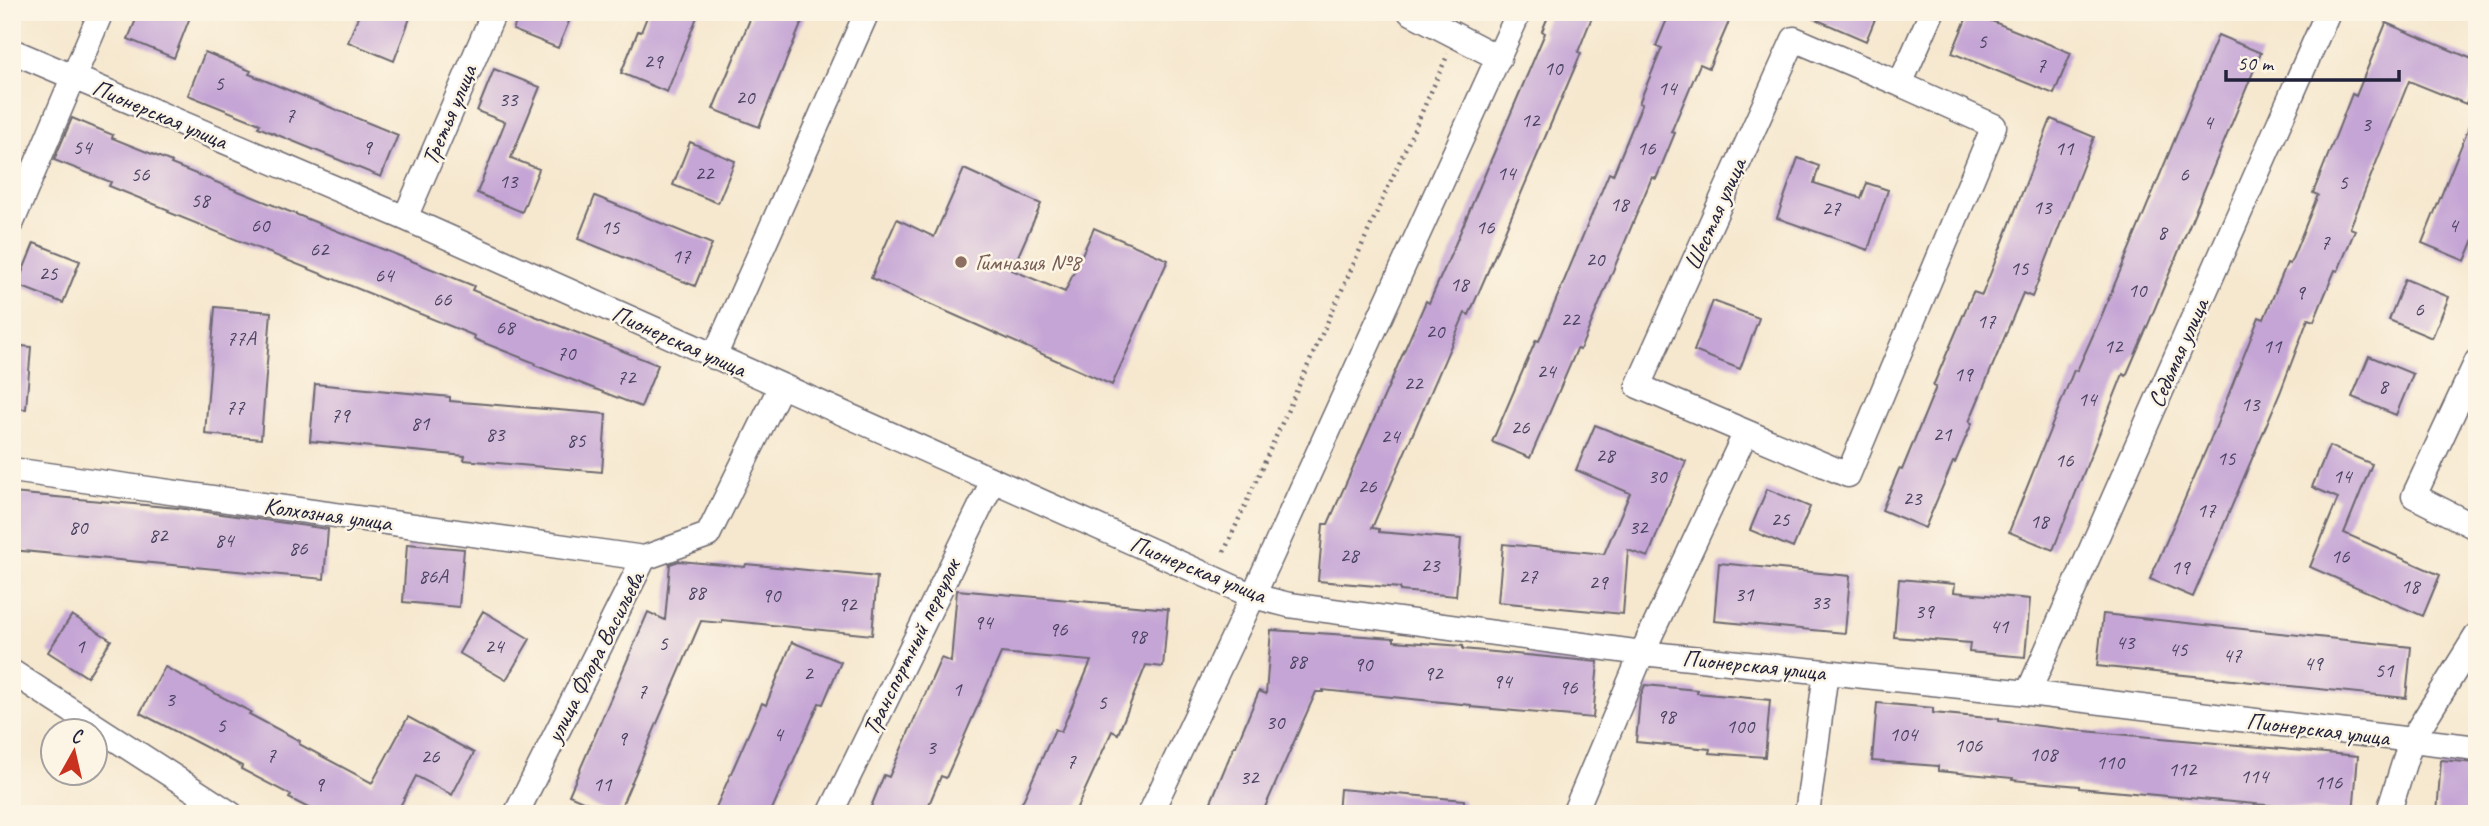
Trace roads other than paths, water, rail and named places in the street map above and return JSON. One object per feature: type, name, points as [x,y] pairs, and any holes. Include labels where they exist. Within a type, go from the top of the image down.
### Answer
[{"type":"street","points":[[12,222],[101,12]]},
{"type":"street","name":"Третья улица","points":[[405,218],[494,12]]},
{"type":"street","points":[[714,357],[867,12]]},
{"type":"street","points":[[1410,12],[1499,58]]},
{"type":"street","points":[[1150,814],[1253,596],[1519,12]]},
{"type":"street","points":[[1900,83],[1932,12]]},
{"type":"street","name":"Седьмая улица","points":[[2028,693],[2328,12]]},
{"type":"street","name":"Шестая улица","points":[[1794,39],[1900,83],[1994,126],[1848,475],[1638,386],[1794,39]]},
{"type":"street","name":"Пионерская улица","points":[[12,51],[405,218],[1253,596],[1289,605],[1642,653],[2028,693],[2477,748]]},
{"type":"street","points":[[2477,361],[2414,496],[2477,528]]},
{"type":"street","name":"улица Флора Васильева","points":[[516,814],[644,558],[708,535],[781,386]]},
{"type":"street","points":[[1574,814],[1642,653],[1746,432]]},
{"type":"street","name":"Колхозная улица","points":[[12,470],[644,558]]},
{"type":"street","name":"Транспортный переулок","points":[[830,814],[993,481]]},
{"type":"street","points":[[2388,814],[2411,740],[2477,635]]},
{"type":"street","points":[[12,671],[231,814]]},
{"type":"street","points":[[1807,814],[1826,673]]},
{"type":"place","name":"Гимназия №8","points":[[961,262]]}]
